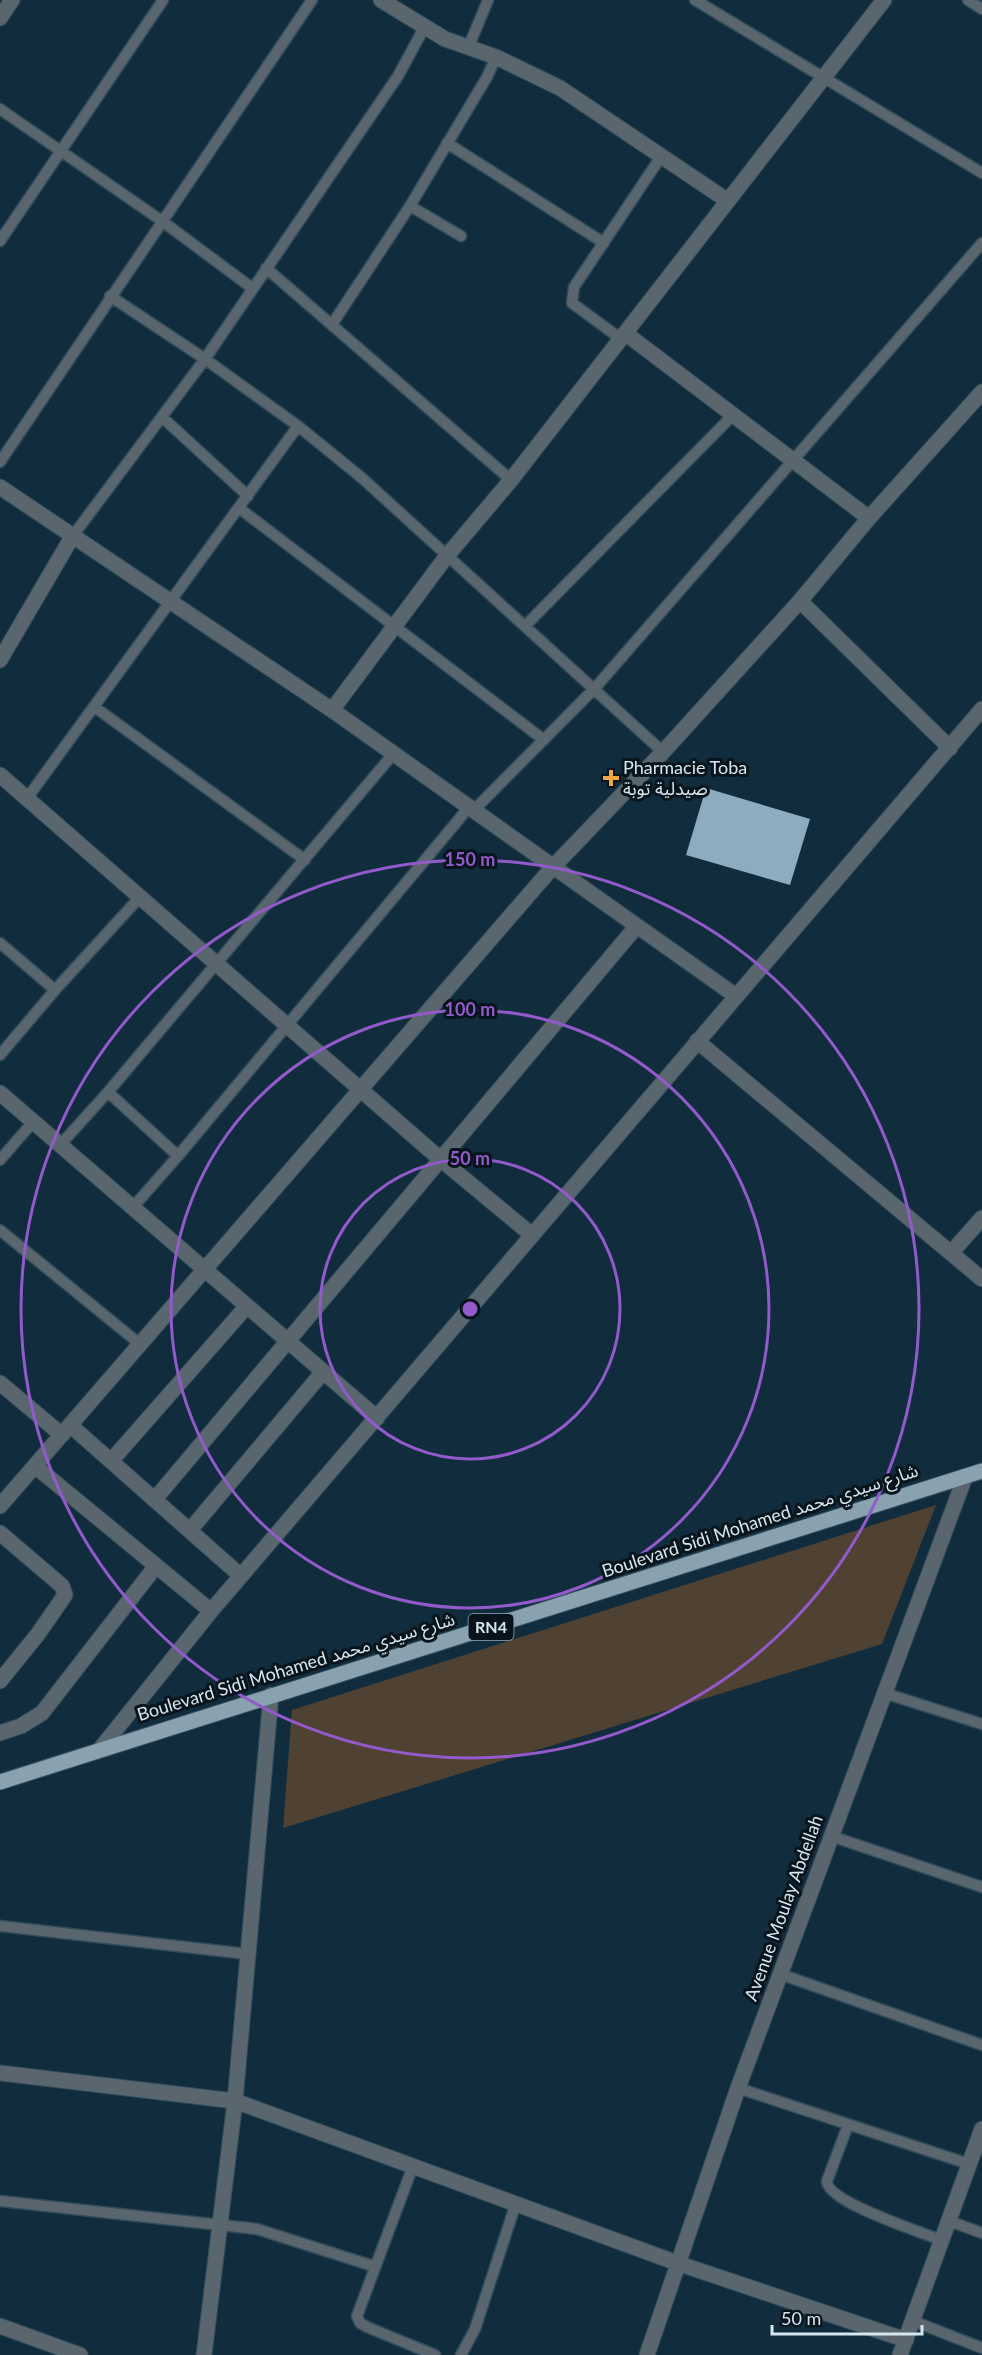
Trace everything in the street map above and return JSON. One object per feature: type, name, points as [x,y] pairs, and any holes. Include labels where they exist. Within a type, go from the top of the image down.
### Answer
[{"type":"main road","name":"Boulevard Sidi Mohamed شارع سيدي محمد","points":[[0,1782],[101,1748],[982,1471]]},
{"type":"street","points":[[0,18],[12,0]]},
{"type":"street","points":[[381,0],[424,28],[468,48],[496,57],[560,88],[728,201]]},
{"type":"street","points":[[332,710],[446,557],[511,480],[884,0]]},
{"type":"street","points":[[623,336],[868,518]]},
{"type":"street","points":[[0,1506],[552,868],[663,752],[800,601],[868,518],[982,392]]},
{"type":"street","points":[[0,487],[332,710],[473,808],[552,868],[736,996]]},
{"type":"street","points":[[0,660],[72,537]]},
{"type":"street","points":[[800,601],[950,748]]},
{"type":"street","points":[[101,1748],[211,1611],[982,709]]},
{"type":"street","points":[[0,775],[28,797],[360,1090],[532,1235]]},
{"type":"street","points":[[155,1499],[439,1158],[636,927]]},
{"type":"street","points":[[697,1041],[982,1279]]},
{"type":"street","points":[[0,1092],[377,1418]]},
{"type":"street","points":[[951,1253],[982,1218]]},
{"type":"street","points":[[111,1461],[247,1306]]},
{"type":"street","points":[[190,1530],[323,1372]]},
{"type":"street","points":[[0,1383],[111,1461],[241,1576]]},
{"type":"street","points":[[35,1466],[211,1611]]},
{"type":"street","name":"Avenue Moulay Abdellah","points":[[647,2355],[680,2264],[738,2088],[965,1477]]},
{"type":"street","points":[[0,1533],[62,1586],[65,1595],[38,1634],[0,1681]]},
{"type":"street","points":[[0,1733],[21,1726],[42,1713],[156,1566]]},
{"type":"street","points":[[204,2355],[235,2101],[271,1695]]},
{"type":"street","points":[[0,2073],[235,2101],[680,2264],[906,2340]]},
{"type":"street","points":[[900,2355],[982,2129]]},
{"type":"street","points":[[0,2326],[80,2355]]},
{"type":"lane","points":[[0,241],[63,152],[163,0]]},
{"type":"lane","points":[[0,462],[312,0]]},
{"type":"lane","points":[[468,48],[488,0]]},
{"type":"lane","points":[[695,0],[982,173]]},
{"type":"lane","points":[[968,0],[982,9]]},
{"type":"lane","points":[[72,537],[205,358],[398,76],[424,28]]},
{"type":"lane","points":[[333,323],[410,206],[496,57]]},
{"type":"lane","points":[[0,109],[162,220],[252,288]]},
{"type":"lane","points":[[447,143],[604,243]]},
{"type":"lane","points":[[623,336],[572,303],[574,286],[662,155]]},
{"type":"lane","points":[[410,206],[461,236]]},
{"type":"lane","points":[[134,1206],[473,808],[595,688],[982,243]]},
{"type":"lane","points":[[266,268],[333,323],[511,480]]},
{"type":"lane","points":[[110,296],[205,358],[298,426],[362,478],[446,557],[526,625],[663,752]]},
{"type":"lane","points":[[526,625],[732,416]]},
{"type":"lane","points":[[162,417],[248,496]]},
{"type":"lane","points":[[28,797],[96,708],[298,426]]},
{"type":"lane","points":[[239,508],[393,628],[544,740]]},
{"type":"lane","points":[[96,708],[305,861]]},
{"type":"lane","points":[[61,1144],[305,861],[394,753]]},
{"type":"lane","points":[[0,1055],[55,990],[140,897]]},
{"type":"lane","points":[[0,943],[55,990]]},
{"type":"lane","points":[[108,1092],[178,1156]]},
{"type":"lane","points":[[0,1160],[33,1122]]},
{"type":"lane","points":[[0,1230],[141,1345]]},
{"type":"lane","points":[[884,1693],[982,1724]]},
{"type":"lane","points":[[831,1836],[982,1887]]},
{"type":"lane","points":[[0,1926],[247,1954]]},
{"type":"lane","points":[[780,1974],[982,2045]]},
{"type":"lane","points":[[738,2088],[969,2164]]},
{"type":"lane","points":[[848,2125],[827,2181],[831,2191],[848,2202],[941,2240]]},
{"type":"lane","points":[[413,2166],[357,2309],[360,2323],[435,2355]]},
{"type":"lane","points":[[0,2201],[219,2224],[269,2232],[373,2266]]},
{"type":"lane","points":[[461,2355],[475,2329],[516,2204]]},
{"type":"lane","points":[[949,2221],[982,2233]]},
{"type":"lane","points":[[913,2321],[982,2348]]},
{"type":"shaded area","points":[[936,1505],[882,1644],[283,1828],[292,1710]]},
{"type":"building","points":[[706,788],[810,819],[790,885],[686,855]]},
{"type":"place","name":"Pharmacie Toba صيدلية توبة","points":[[611,778]]}]
